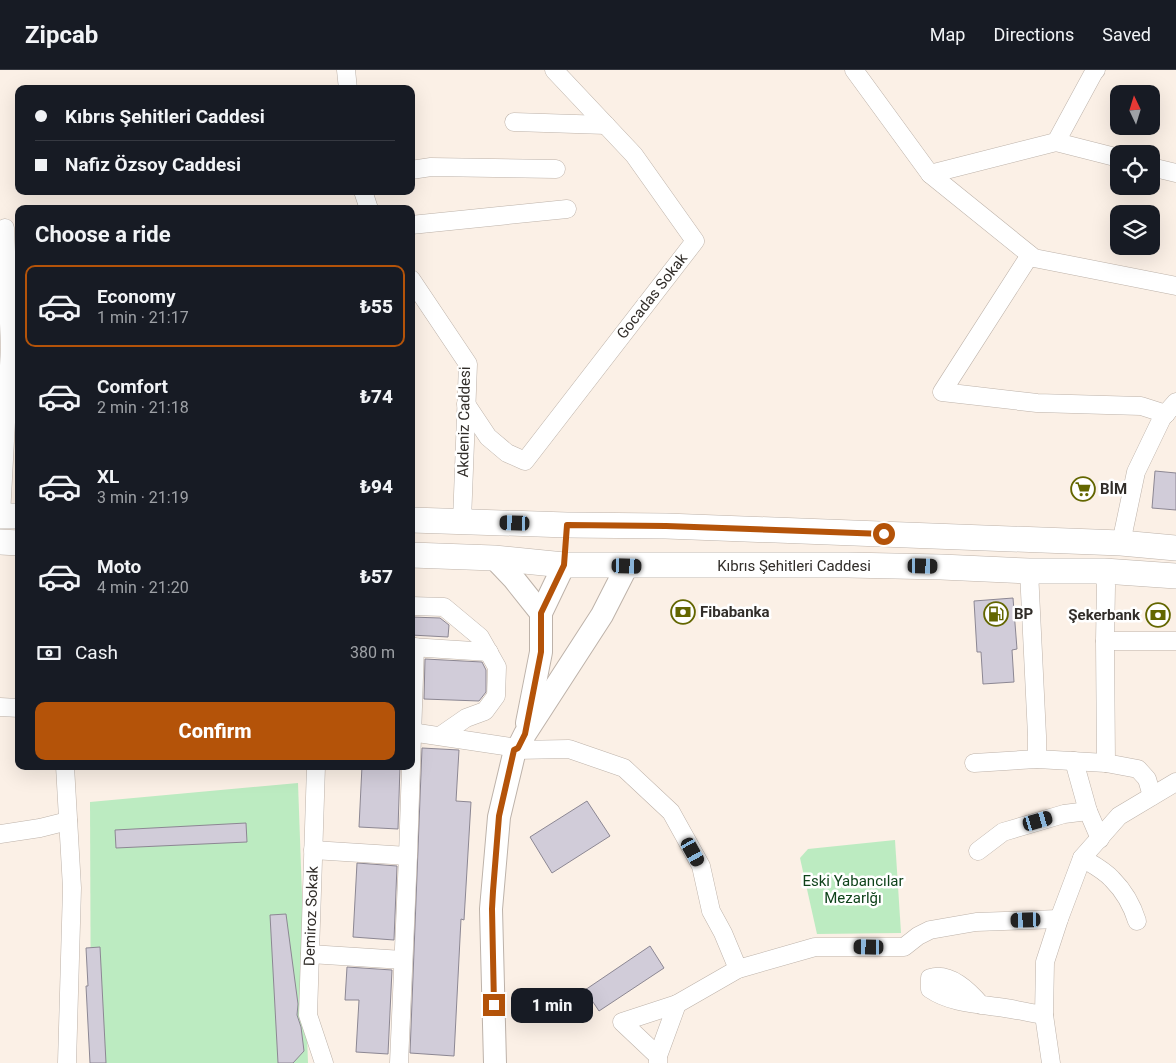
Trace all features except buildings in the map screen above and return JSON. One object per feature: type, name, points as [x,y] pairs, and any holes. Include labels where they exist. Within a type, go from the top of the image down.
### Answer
[{"type":"highway","points":[[415,520],[666,526],[1121,543],[1176,548]]},
{"type":"highway","points":[[564,565],[567,525]]},
{"type":"highway","points":[[627,566],[630,525]]},
{"type":"highway","points":[[0,542],[15,543]]},
{"type":"highway","name":"Kıbrıs Şehitleri Caddesi","points":[[415,556],[494,558],[564,565],[941,567],[1029,571],[1104,571],[1176,576]]},
{"type":"main road","points":[[494,558],[514,579],[541,613]]},
{"type":"main road","points":[[495,1063],[492,909],[499,816],[519,744],[541,652],[541,613],[564,565]]},
{"type":"main road","points":[[519,744],[602,615],[627,566]]},
{"type":"street","points":[[346,70],[348,85]]},
{"type":"street","name":"Gocadas Sokak","points":[[466,404],[488,437],[507,453],[525,461],[695,241],[634,155],[554,70]]},
{"type":"street","points":[[854,70],[930,174],[1034,258],[1176,286]]},
{"type":"street","points":[[1056,142],[1096,70]]},
{"type":"street","points":[[514,122],[606,125]]},
{"type":"street","points":[[930,174],[1056,142],[1110,156]]},
{"type":"street","points":[[415,169],[431,167],[556,169]]},
{"type":"street","points":[[1160,169],[1176,173]]},
{"type":"street","points":[[415,225],[567,209]]},
{"type":"street","points":[[5,228],[10,347],[7,516]]},
{"type":"street","points":[[1030,255],[942,392],[1037,403],[1171,408]]},
{"type":"street","name":"Akdeniz Caddesi","points":[[415,285],[468,364],[462,522]]},
{"type":"street","points":[[1121,543],[1136,472],[1162,418],[1171,408]]},
{"type":"street","points":[[1029,571],[1037,759]]},
{"type":"street","points":[[1104,571],[1106,586],[1106,763]]},
{"type":"street","points":[[415,606],[444,607],[480,637],[497,667],[496,696],[485,711],[466,718],[440,736]]},
{"type":"street","points":[[1105,641],[1176,641]]},
{"type":"street","points":[[415,647],[489,652]]},
{"type":"street","points":[[0,707],[15,708]]},
{"type":"street","points":[[415,732],[569,749],[624,768],[671,812],[701,866],[712,911],[738,969]]},
{"type":"street","points":[[974,763],[1037,759],[1106,763],[1138,769],[1147,779],[1152,796]]},
{"type":"street","points":[[1074,761],[1088,811],[1100,839]]},
{"type":"street","points":[[65,770],[72,888],[67,1063]]},
{"type":"street","name":"Demiroz Sokak","points":[[316,770],[308,1015],[324,1063]]},
{"type":"street","points":[[399,1063],[411,770]]},
{"type":"street","points":[[1051,1063],[1044,1015],[1045,962],[1082,858],[1119,816],[1176,782]]},
{"type":"street","points":[[978,851],[1003,832],[1064,814],[1088,811]]},
{"type":"street","points":[[0,834],[40,828],[68,821]]},
{"type":"street","points":[[313,850],[408,856]]},
{"type":"street","points":[[1082,858],[1111,878],[1125,894],[1137,921]]},
{"type":"street","points":[[677,1004],[658,1060],[622,1022],[677,1004],[738,969],[815,947],[904,947],[918,936],[930,930],[976,922],[1059,919]]},
{"type":"street","points":[[310,954],[403,960]]},
{"type":"street","points":[[980,1005],[1044,1015]]},
{"type":"green space","points":[[298,783],[308,1063],[91,1063],[90,802]]},
{"type":"green space","name":"Eski Yabancılar Mezarlğı","points":[[895,840],[901,933],[817,934],[800,858],[808,849]]},
{"type":"place","name":"BİM","points":[[1083,489]]},
{"type":"place","name":"Fibabanka","points":[[683,612]]},
{"type":"place","name":"BP","points":[[996,614]]},
{"type":"place","name":"Şekerbank","points":[[1158,615]]},
{"type":"route","points":[[494,1005],[492,909],[499,816],[514,750],[518,748],[525,734],[541,652],[541,613],[564,565],[567,525],[666,526],[884,534]]}]
